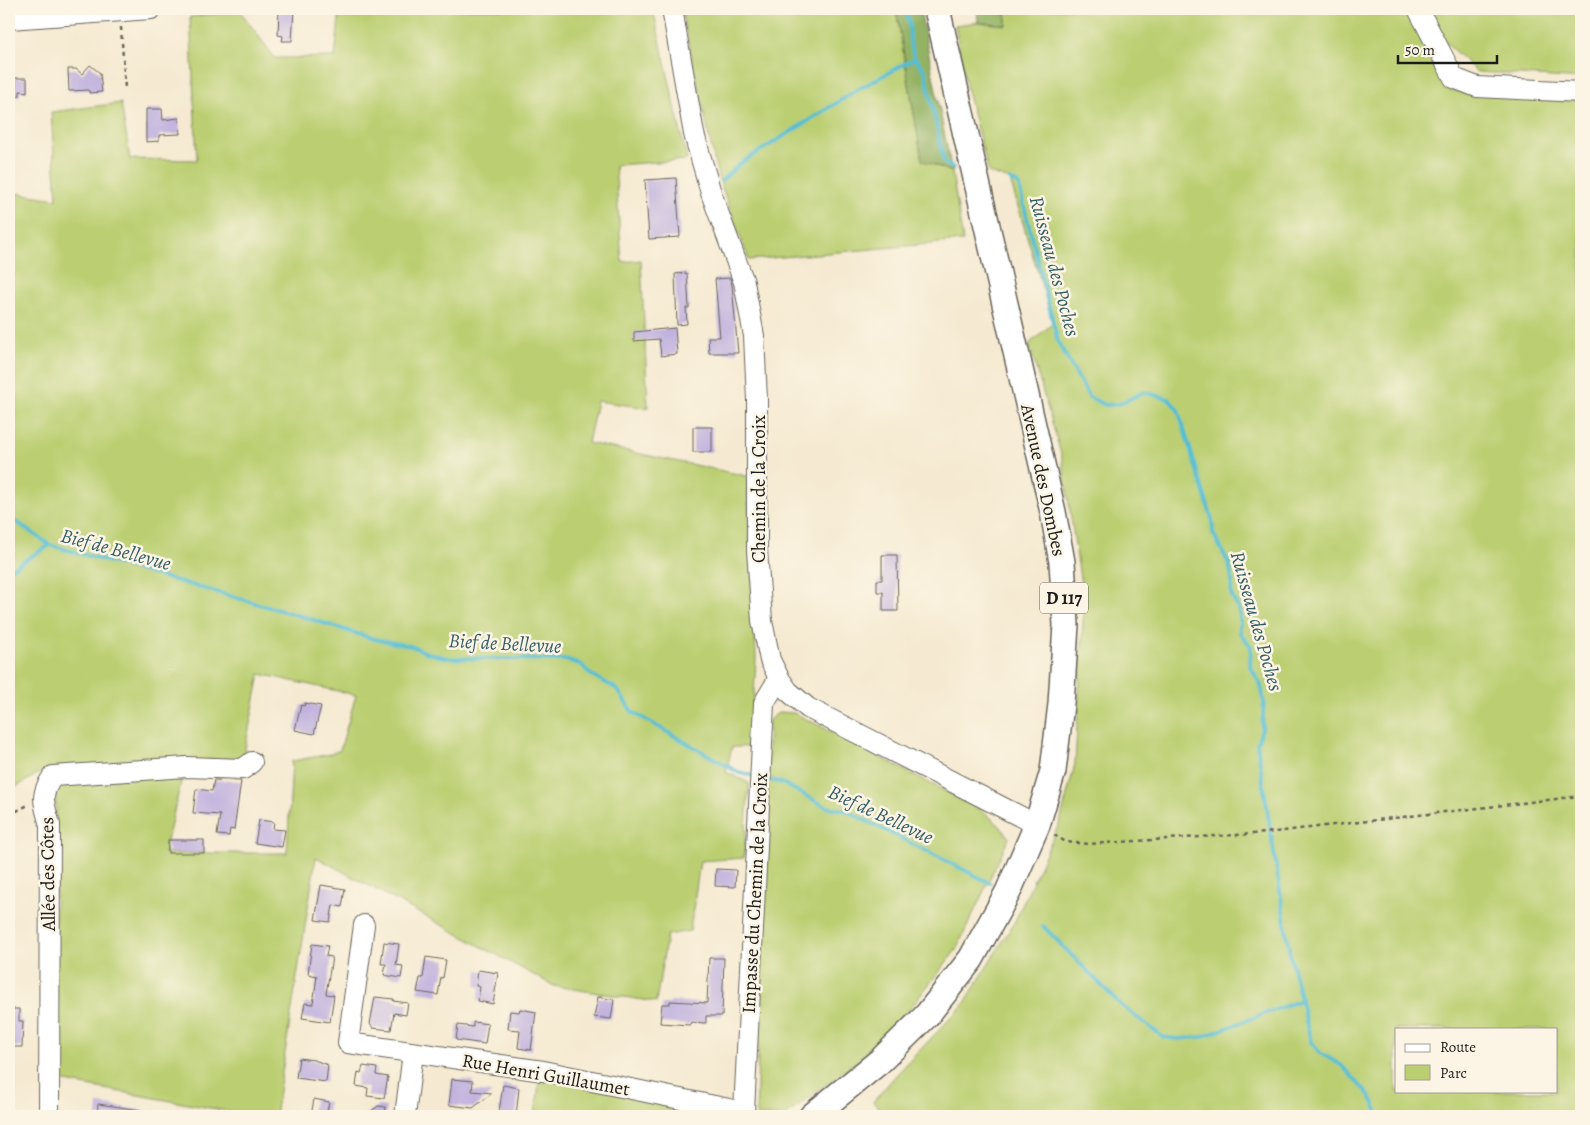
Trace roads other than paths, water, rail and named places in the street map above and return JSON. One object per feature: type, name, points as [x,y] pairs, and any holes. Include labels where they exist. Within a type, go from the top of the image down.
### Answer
[{"type":"main road","name":"Avenue des Dombes","points":[[812,1116],[887,1055],[927,1016],[971,959],[1008,892],[1037,825],[1053,770],[1061,704],[1066,625],[1062,562],[1051,503],[937,9]]},
{"type":"street","points":[[9,18],[151,9]]},
{"type":"street","name":"Chemin de la Croix","points":[[672,9],[694,134],[711,193],[744,282],[754,336],[757,400],[757,550],[762,621],[770,660],[788,691],[808,708],[1037,825]]},
{"type":"street","points":[[1418,9],[1454,78],[1477,87],[1581,92]]},
{"type":"street","name":"Impasse du Chemin de la Croix","points":[[744,1112],[764,703],[779,678]]},
{"type":"street","name":"Allée des Côtes","points":[[49,1116],[50,825],[43,798],[45,787],[53,776],[187,767],[243,769],[252,762]]},
{"type":"street","name":"Rue Henri Guillaumet","points":[[364,924],[348,1043],[543,1071],[744,1112]]},
{"type":"street","points":[[405,1116],[413,1053]]},
{"type":"waterway","name":"Ruisseau des Poches","points":[[904,9],[909,20],[910,43],[915,58],[925,71],[944,162],[953,168]]},
{"type":"waterway","points":[[721,181],[741,163],[857,90],[915,58]]},
{"type":"waterway","name":"Ruisseau des Poches","points":[[1010,180],[1019,186],[1058,342],[1089,397],[1105,405],[1119,404],[1144,392],[1169,399],[1178,410],[1212,519],[1213,533],[1229,564],[1232,579],[1231,594],[1240,612],[1240,633],[1251,646],[1250,666],[1261,685],[1264,702],[1262,729],[1257,744],[1290,955],[1311,1042],[1320,1053],[1341,1065],[1370,1096],[1380,1116]]},
{"type":"waterway","points":[[9,517],[50,545]]},
{"type":"waterway","name":"Bief de Bellevue","points":[[9,570],[50,545],[301,616],[374,639],[411,646],[448,658],[566,660],[582,665],[590,674],[617,689],[632,712],[738,772],[755,776]]},
{"type":"waterway","name":"Bief de Bellevue","points":[[767,779],[782,783],[827,807],[845,810],[990,883]]},
{"type":"waterway","name":"Bief de Bellevue","points":[[1043,926],[1122,1006],[1163,1037],[1177,1039],[1202,1037],[1301,1000]]}]
